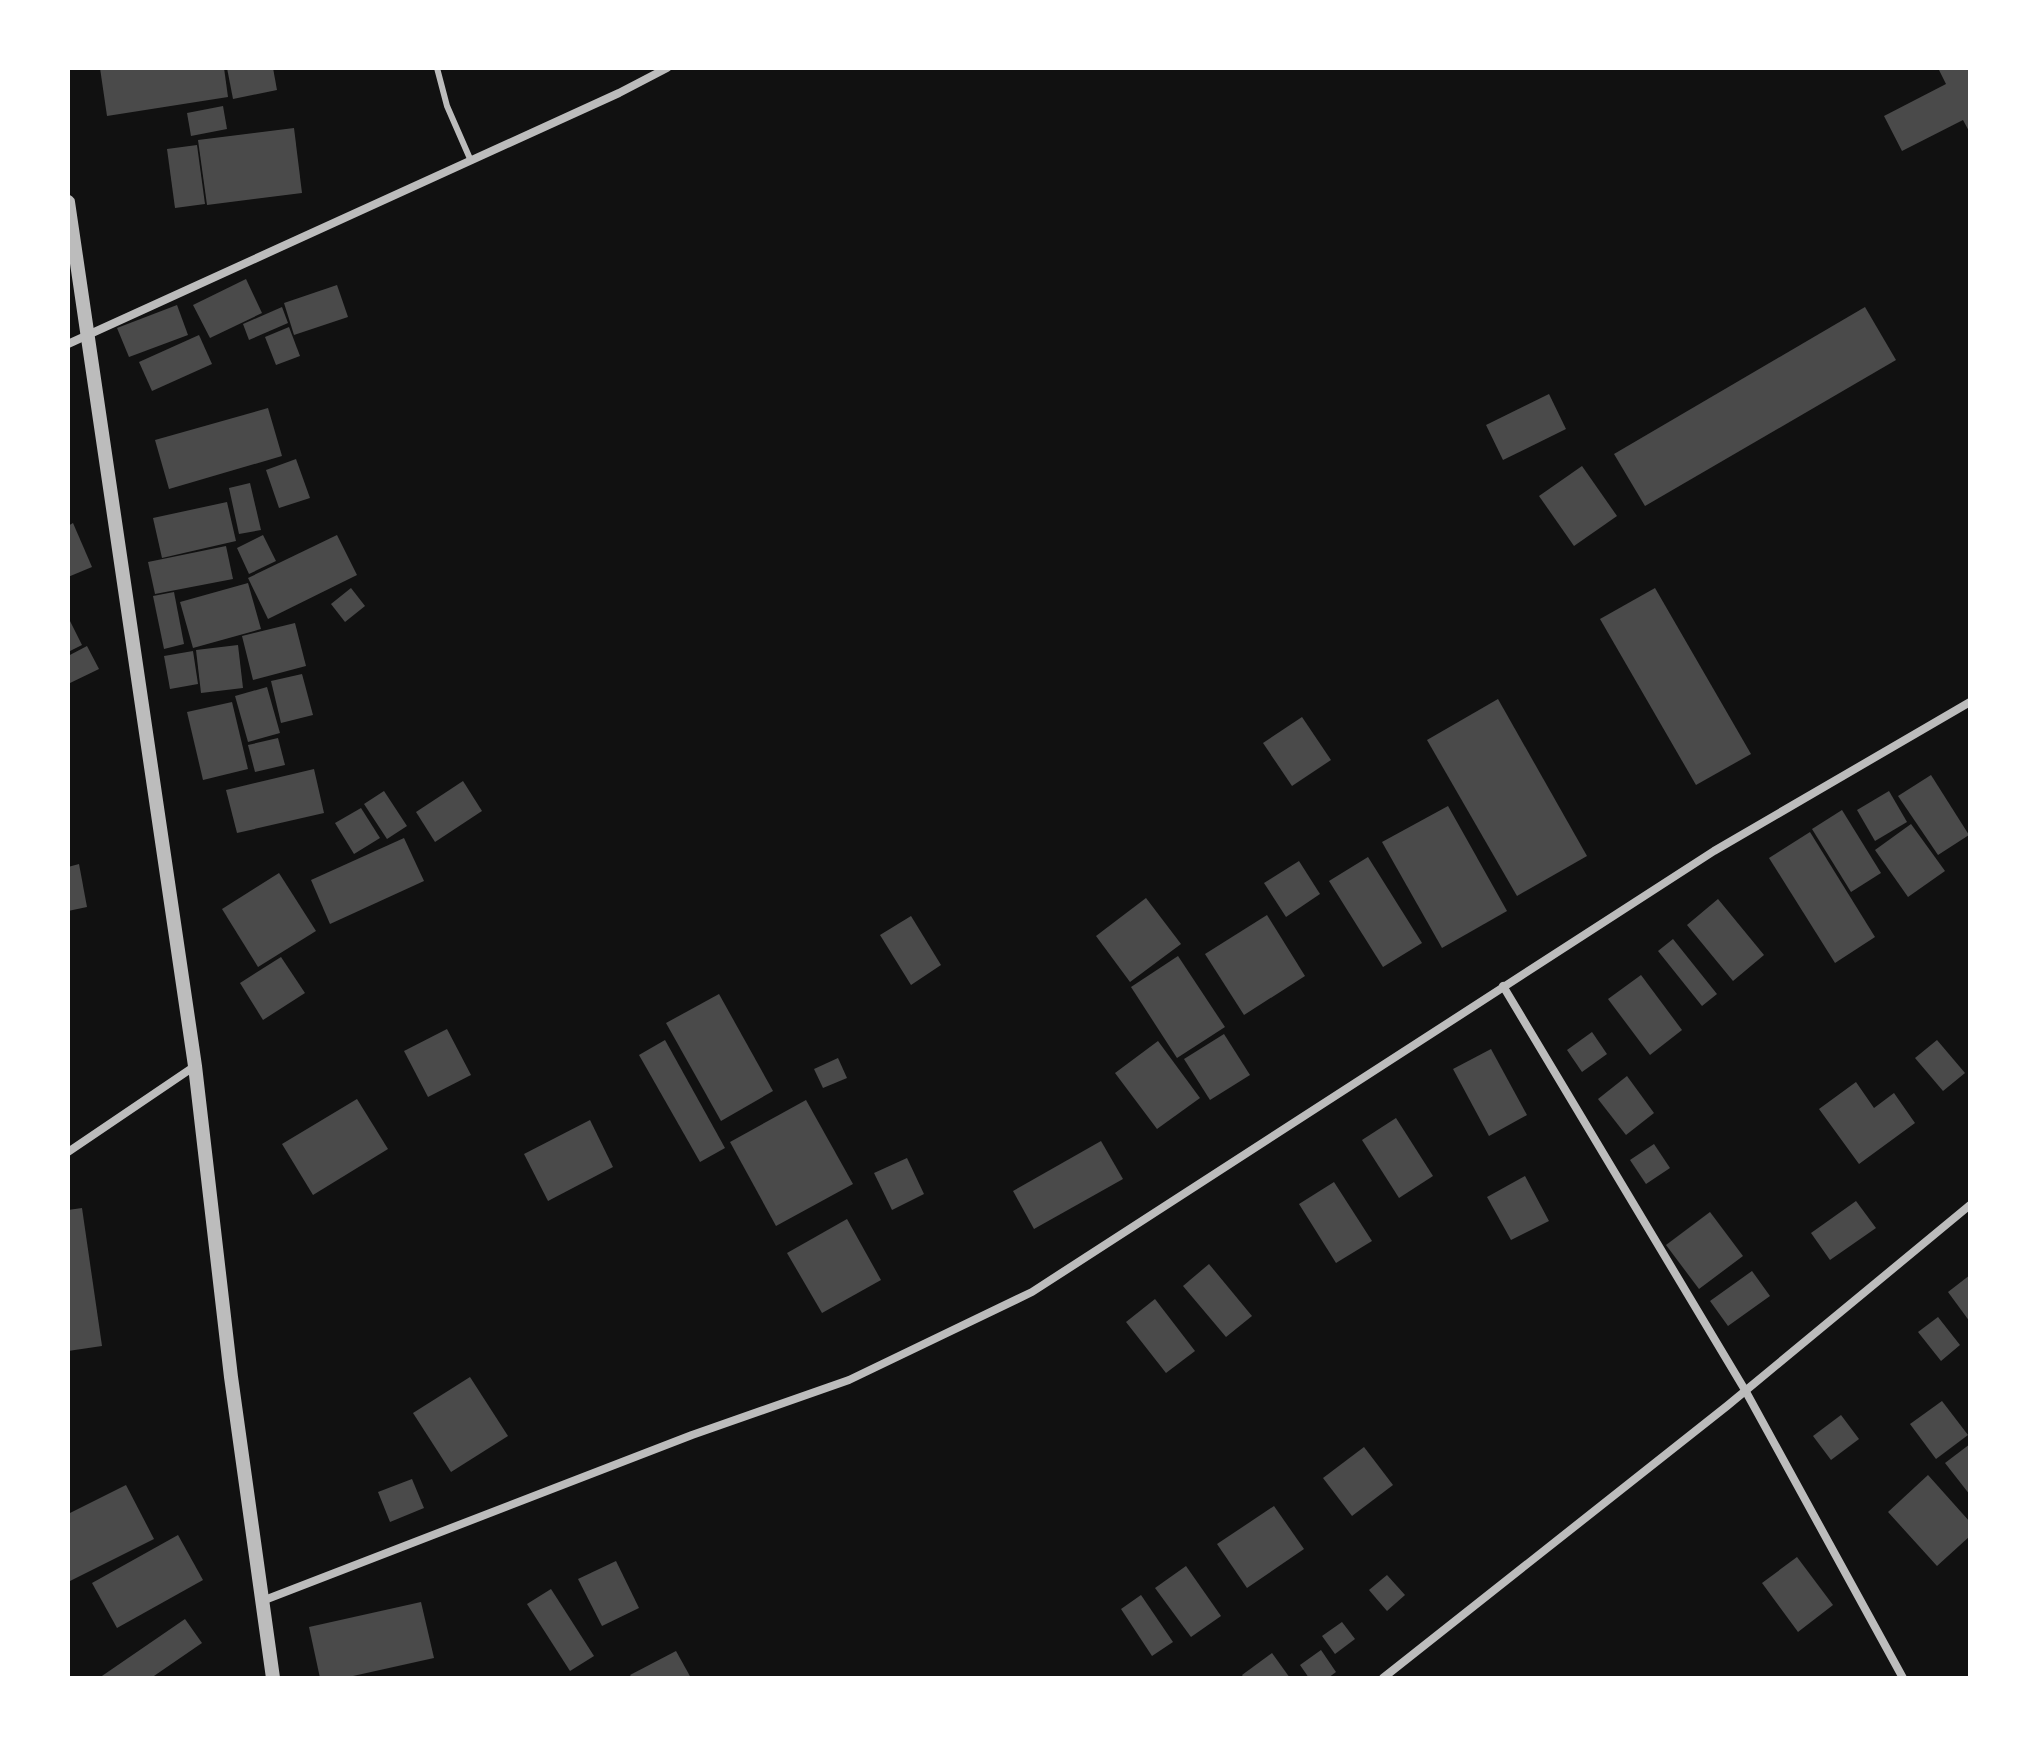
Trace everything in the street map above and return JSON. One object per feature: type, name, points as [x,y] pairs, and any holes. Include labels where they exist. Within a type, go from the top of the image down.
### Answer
[{"type":"street","points":[[68,344],[619,93],[667,68]]},
{"type":"street","points":[[68,202],[195,1066],[231,1377],[273,1678]]},
{"type":"street","points":[[262,1601],[692,1435],[849,1380],[1032,1292],[1714,851],[1970,702]]},
{"type":"street","points":[[1503,986],[1745,1390],[1903,1678]]},
{"type":"street","points":[[68,1152],[195,1066]]},
{"type":"street","points":[[1383,1678],[1745,1390],[1970,1205]]},
{"type":"lane","points":[[437,68],[447,106],[471,161]]},
{"type":"building","points":[[100,68],[224,68],[228,97],[107,116]]},
{"type":"building","points":[[227,68],[273,68],[277,90],[233,99]]},
{"type":"building","points":[[1938,68],[1970,68],[1970,133],[1963,120],[1902,151],[1884,116],[1946,84]]},
{"type":"building","points":[[223,106],[227,129],[191,136],[187,113]]},
{"type":"building","points":[[294,128],[302,193],[207,205],[198,140]]},
{"type":"building","points":[[197,145],[205,204],[175,208],[167,149]]},
{"type":"building","points":[[246,279],[262,313],[210,338],[193,305]]},
{"type":"building","points":[[337,285],[348,317],[294,335],[284,303]]},
{"type":"building","points":[[177,305],[188,335],[129,357],[117,328]]},
{"type":"building","points":[[282,307],[288,323],[249,340],[243,324]]},
{"type":"building","points":[[1865,307],[1896,360],[1645,506],[1614,454]]},
{"type":"building","points":[[289,327],[300,356],[276,365],[265,337]]},
{"type":"building","points":[[199,335],[212,364],[152,391],[139,362]]},
{"type":"building","points":[[1549,394],[1566,429],[1503,460],[1486,425]]},
{"type":"building","points":[[268,408],[282,456],[169,489],[155,440]]},
{"type":"building","points":[[296,459],[310,498],[279,508],[266,470]]},
{"type":"building","points":[[1582,466],[1617,516],[1574,546],[1539,496]]},
{"type":"building","points":[[250,483],[261,530],[239,534],[229,488]]},
{"type":"building","points":[[227,502],[236,541],[162,558],[153,518]]},
{"type":"building","points":[[73,523],[92,567],[68,577],[68,526]]},
{"type":"building","points":[[263,535],[276,561],[249,574],[237,548]]},
{"type":"building","points":[[337,535],[357,575],[268,619],[248,578]]},
{"type":"building","points":[[226,546],[233,579],[155,594],[148,562]]},
{"type":"building","points":[[248,583],[261,629],[193,648],[180,602]]},
{"type":"building","points":[[351,588],[365,606],[345,622],[331,604]]},
{"type":"building","points":[[1655,588],[1751,754],[1696,785],[1600,619]]},
{"type":"building","points":[[174,592],[184,644],[164,649],[153,596]]},
{"type":"building","points":[[68,617],[82,645],[68,652]]},
{"type":"building","points":[[295,623],[306,666],[253,680],[242,636]]},
{"type":"building","points":[[238,645],[243,688],[201,693],[196,650]]},
{"type":"building","points":[[87,646],[99,669],[68,684],[68,656]]},
{"type":"building","points":[[193,651],[198,684],[170,689],[164,656]]},
{"type":"building","points":[[302,674],[313,715],[281,723],[271,681]]},
{"type":"building","points":[[267,687],[280,733],[248,742],[235,696]]},
{"type":"building","points":[[1498,699],[1587,856],[1517,896],[1427,740]]},
{"type":"building","points":[[232,702],[248,769],[203,780],[187,712]]},
{"type":"building","points":[[1302,717],[1331,760],[1292,786],[1263,743]]},
{"type":"building","points":[[278,738],[285,765],[255,772],[248,745]]},
{"type":"building","points":[[314,769],[324,813],[237,833],[226,790]]},
{"type":"building","points":[[1931,775],[1969,835],[1938,855],[1898,796]]},
{"type":"building","points":[[463,781],[482,811],[435,842],[416,812]]},
{"type":"building","points":[[384,791],[407,826],[387,839],[364,804]]},
{"type":"building","points":[[1889,791],[1907,822],[1875,841],[1857,810]]},
{"type":"building","points":[[1448,806],[1507,911],[1442,948],[1382,842]]},
{"type":"building","points":[[361,808],[380,838],[354,854],[335,823]]},
{"type":"building","points":[[1842,810],[1881,873],[1851,892],[1812,829]]},
{"type":"building","points":[[1911,824],[1945,871],[1908,897],[1875,850]]},
{"type":"building","points":[[1810,832],[1875,937],[1835,963],[1769,858]]},
{"type":"building","points":[[404,838],[424,881],[330,924],[311,880]]},
{"type":"building","points":[[1368,857],[1422,943],[1383,967],[1329,881]]},
{"type":"building","points":[[1299,861],[1320,894],[1286,917],[1264,883]]},
{"type":"building","points":[[79,864],[87,907],[68,911],[68,867]]},
{"type":"building","points":[[279,873],[316,931],[258,967],[222,909]]},
{"type":"building","points":[[1146,898],[1181,944],[1130,982],[1096,936]]},
{"type":"building","points":[[1718,899],[1764,955],[1733,981],[1687,925]]},
{"type":"building","points":[[1267,915],[1305,976],[1244,1015],[1205,954]]},
{"type":"building","points":[[911,916],[941,965],[911,985],[880,935]]},
{"type":"building","points":[[1673,939],[1717,994],[1702,1006],[1658,951]]},
{"type":"building","points":[[1178,956],[1225,1027],[1177,1058],[1131,987]]},
{"type":"building","points":[[281,957],[305,993],[263,1020],[240,983]]},
{"type":"building","points":[[1641,975],[1682,1030],[1650,1055],[1608,999]]},
{"type":"building","points":[[719,994],[773,1091],[721,1121],[666,1023]]},
{"type":"building","points":[[447,1029],[471,1075],[428,1097],[404,1051]]},
{"type":"building","points":[[1592,1032],[1607,1054],[1582,1072],[1567,1050]]},
{"type":"building","points":[[1224,1034],[1250,1075],[1210,1100],[1184,1059]]},
{"type":"building","points":[[665,1040],[725,1148],[700,1162],[639,1055]]},
{"type":"building","points":[[1937,1040],[1965,1073],[1943,1091],[1915,1058]]},
{"type":"building","points":[[1158,1041],[1200,1098],[1157,1129],[1115,1073]]},
{"type":"building","points":[[1491,1049],[1527,1115],[1489,1136],[1453,1069]]},
{"type":"building","points":[[838,1058],[847,1078],[823,1088],[814,1069]]},
{"type":"building","points":[[1627,1076],[1654,1113],[1626,1135],[1598,1099]]},
{"type":"building","points":[[1856,1082],[1874,1108],[1894,1093],[1915,1123],[1859,1164],[1819,1109]]},
{"type":"building","points":[[357,1099],[388,1149],[313,1195],[282,1144]]},
{"type":"building","points":[[806,1100],[853,1184],[776,1226],[730,1142]]},
{"type":"building","points":[[1396,1118],[1433,1176],[1399,1198],[1362,1140]]},
{"type":"building","points":[[590,1120],[613,1167],[548,1201],[524,1154]]},
{"type":"building","points":[[1101,1141],[1123,1179],[1034,1229],[1013,1191]]},
{"type":"building","points":[[1654,1144],[1670,1168],[1646,1184],[1630,1160]]},
{"type":"building","points":[[907,1158],[924,1194],[892,1210],[874,1173]]},
{"type":"building","points":[[1525,1176],[1549,1221],[1511,1240],[1487,1197]]},
{"type":"building","points":[[1334,1182],[1372,1241],[1336,1263],[1299,1204]]},
{"type":"building","points":[[1856,1201],[1876,1228],[1830,1260],[1811,1233]]},
{"type":"building","points":[[82,1208],[102,1346],[68,1351],[68,1210]]},
{"type":"building","points":[[1710,1212],[1743,1256],[1699,1289],[1666,1245]]},
{"type":"building","points":[[847,1219],[881,1280],[822,1313],[787,1253]]},
{"type":"building","points":[[1209,1264],[1252,1316],[1226,1337],[1183,1286]]},
{"type":"building","points":[[1752,1271],[1770,1296],[1728,1326],[1710,1301]]},
{"type":"building","points":[[1970,1275],[1970,1322],[1948,1292]]},
{"type":"building","points":[[1155,1299],[1195,1351],[1166,1373],[1126,1322]]},
{"type":"building","points":[[1938,1317],[1960,1345],[1941,1361],[1918,1332]]},
{"type":"building","points":[[470,1377],[508,1436],[451,1472],[413,1413]]},
{"type":"building","points":[[1942,1401],[1968,1435],[1936,1459],[1910,1424]]},
{"type":"building","points":[[1841,1415],[1859,1439],[1831,1460],[1813,1436]]},
{"type":"building","points":[[1970,1444],[1970,1495],[1945,1463]]},
{"type":"building","points":[[1364,1447],[1393,1485],[1352,1516],[1323,1478]]},
{"type":"building","points":[[1928,1475],[1970,1522],[1970,1536],[1937,1566],[1888,1512]]},
{"type":"building","points":[[412,1479],[424,1508],[390,1522],[378,1492]]},
{"type":"building","points":[[126,1485],[154,1539],[68,1582],[68,1514]]},
{"type":"building","points":[[1274,1506],[1304,1549],[1247,1588],[1217,1544]]},
{"type":"building","points":[[178,1535],[203,1580],[117,1628],[92,1583]]},
{"type":"building","points":[[1797,1557],[1833,1605],[1798,1632],[1762,1583]]},
{"type":"building","points":[[616,1561],[639,1608],[602,1626],[578,1579]]},
{"type":"building","points":[[1186,1566],[1221,1616],[1191,1637],[1155,1588]]},
{"type":"building","points":[[1387,1575],[1405,1595],[1387,1611],[1369,1590]]},
{"type":"building","points":[[551,1589],[594,1656],[570,1671],[527,1604]]},
{"type":"building","points":[[1141,1595],[1173,1642],[1152,1656],[1121,1609]]},
{"type":"building","points":[[421,1602],[434,1658],[344,1678],[320,1678],[309,1627]]},
{"type":"building","points":[[185,1619],[202,1643],[151,1678],[99,1678]]},
{"type":"building","points":[[1342,1622],[1355,1639],[1335,1654],[1322,1636]]},
{"type":"building","points":[[1321,1650],[1336,1672],[1328,1678],[1309,1678],[1300,1665]]},
{"type":"building","points":[[676,1651],[691,1678],[632,1678],[630,1675]]},
{"type":"building","points":[[1272,1653],[1290,1678],[1244,1678],[1242,1675]]}]
